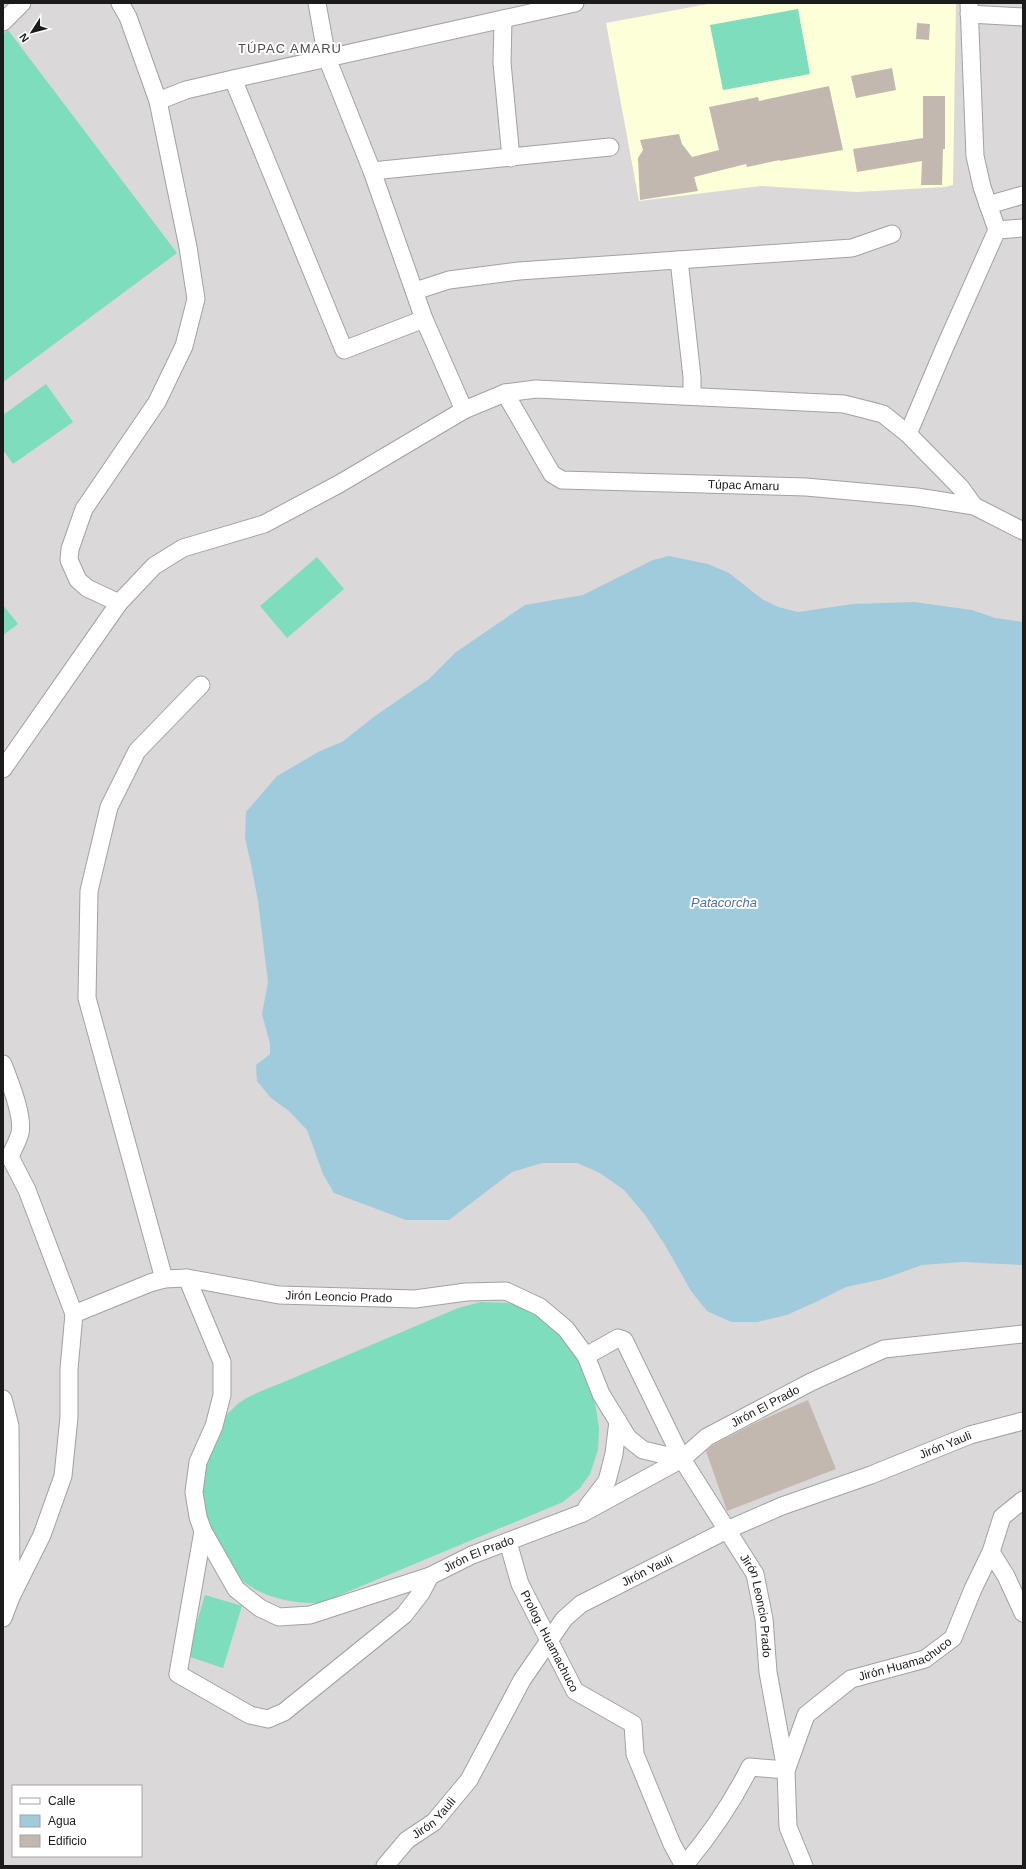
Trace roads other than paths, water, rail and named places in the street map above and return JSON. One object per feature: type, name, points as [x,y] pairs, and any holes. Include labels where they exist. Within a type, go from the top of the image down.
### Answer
[{"type":"street","points":[[3,22],[22,3]]},
{"type":"street","points":[[119,603],[87,588],[78,580],[68,560],[70,549],[84,508],[157,402],[184,346],[196,299],[188,247],[158,101],[128,17],[120,3]]},
{"type":"street","points":[[317,3],[327,58],[372,171],[424,319],[464,410]]},
{"type":"street","points":[[158,101],[186,90],[232,79],[575,3]]},
{"type":"street","points":[[908,434],[944,348],[997,230],[982,187],[975,156],[969,9],[1023,17]]},
{"type":"street","points":[[503,19],[502,63],[511,158]]},
{"type":"street","points":[[232,79],[344,350],[424,319]]},
{"type":"street","points":[[372,171],[610,147]]},
{"type":"street","points":[[988,205],[1023,195]]},
{"type":"street","points":[[997,230],[1023,228]]},
{"type":"street","points":[[415,291],[449,280],[519,270],[852,248],[892,234]]},
{"type":"street","points":[[679,260],[692,377],[692,396]]},
{"type":"street","points":[[3,769],[119,603],[154,566],[184,548],[264,524],[339,484],[464,410],[506,393],[536,389],[844,404],[883,414],[908,434],[961,488],[974,506]]},
{"type":"street","name":"Túpac Amaru","points":[[506,393],[552,474],[562,480],[806,487],[918,497],[974,506],[1023,530]]},
{"type":"street","points":[[164,1279],[87,998],[89,891],[109,808],[137,751],[201,685]]},
{"type":"street","points":[[3,1064],[14,1096],[20,1123],[20,1133],[7,1152],[26,1190],[74,1314],[69,1369],[69,1417],[63,1476],[42,1535],[11,1597],[3,1618]]},
{"type":"street","name":"Jirón Leoncio Prado","points":[[74,1314],[150,1283],[164,1279],[187,1278],[279,1295],[415,1298],[466,1292],[506,1291],[540,1307],[566,1329],[586,1356],[601,1394],[628,1438],[643,1450],[682,1459]]},
{"type":"street","name":"Jirón El Prado","points":[[187,1278],[222,1362],[222,1395],[214,1426],[198,1462],[194,1492],[198,1517],[203,1531],[236,1589],[260,1608],[279,1617],[310,1615],[430,1576],[472,1555],[583,1513],[682,1459],[707,1437],[812,1382],[884,1349],[1023,1334]]},
{"type":"street","name":"Jirón Leoncio Prado","points":[[586,1356],[618,1338],[624,1340],[682,1459],[756,1574],[764,1619],[768,1672],[786,1770]]},
{"type":"street","points":[[3,1399],[10,1426],[11,1597]]},
{"type":"street","points":[[583,1513],[607,1482],[614,1454],[618,1421]]},
{"type":"street","name":"Jirón Yauli","points":[[385,1866],[407,1840],[434,1822],[469,1780],[522,1680],[564,1619],[581,1604],[727,1530],[782,1506],[871,1475],[970,1435],[1023,1422]]},
{"type":"street","name":"Jirón Huamachuco","points":[[786,1770],[806,1715],[851,1679],[925,1659],[953,1638],[973,1589],[991,1552],[1002,1517],[1023,1500]]},
{"type":"street","points":[[203,1531],[178,1674],[250,1715],[268,1719],[284,1712],[404,1615],[421,1594],[430,1576]]},
{"type":"street","name":"Prolog. Huamachuco","points":[[508,1542],[520,1584],[575,1691],[633,1724],[635,1754],[672,1844],[684,1866]]},
{"type":"street","points":[[991,1552],[1006,1576],[1023,1613]]},
{"type":"street","points":[[684,1866],[709,1836],[737,1793],[750,1767],[786,1770],[788,1827],[804,1866]]},
{"type":"water","name":"Patacorcha","points":[[669,556],[708,564],[729,573],[762,599],[778,607],[798,612],[853,604],[914,602],[972,610],[995,618],[1023,622],[1023,1265],[962,1262],[922,1265],[883,1279],[846,1287],[787,1315],[757,1322],[731,1322],[707,1311],[691,1291],[665,1245],[645,1215],[624,1190],[600,1173],[577,1163],[542,1163],[512,1172],[449,1220],[406,1220],[334,1193],[323,1174],[307,1130],[289,1111],[271,1098],[257,1081],[256,1065],[270,1054],[270,1044],[262,1014],[268,982],[258,901],[245,838],[246,812],[277,776],[320,751],[342,742],[375,716],[429,679],[456,652],[525,605],[583,595],[653,560]]},
{"type":"district","name":"TÚPAC AMARU","points":[[290,48]]}]
